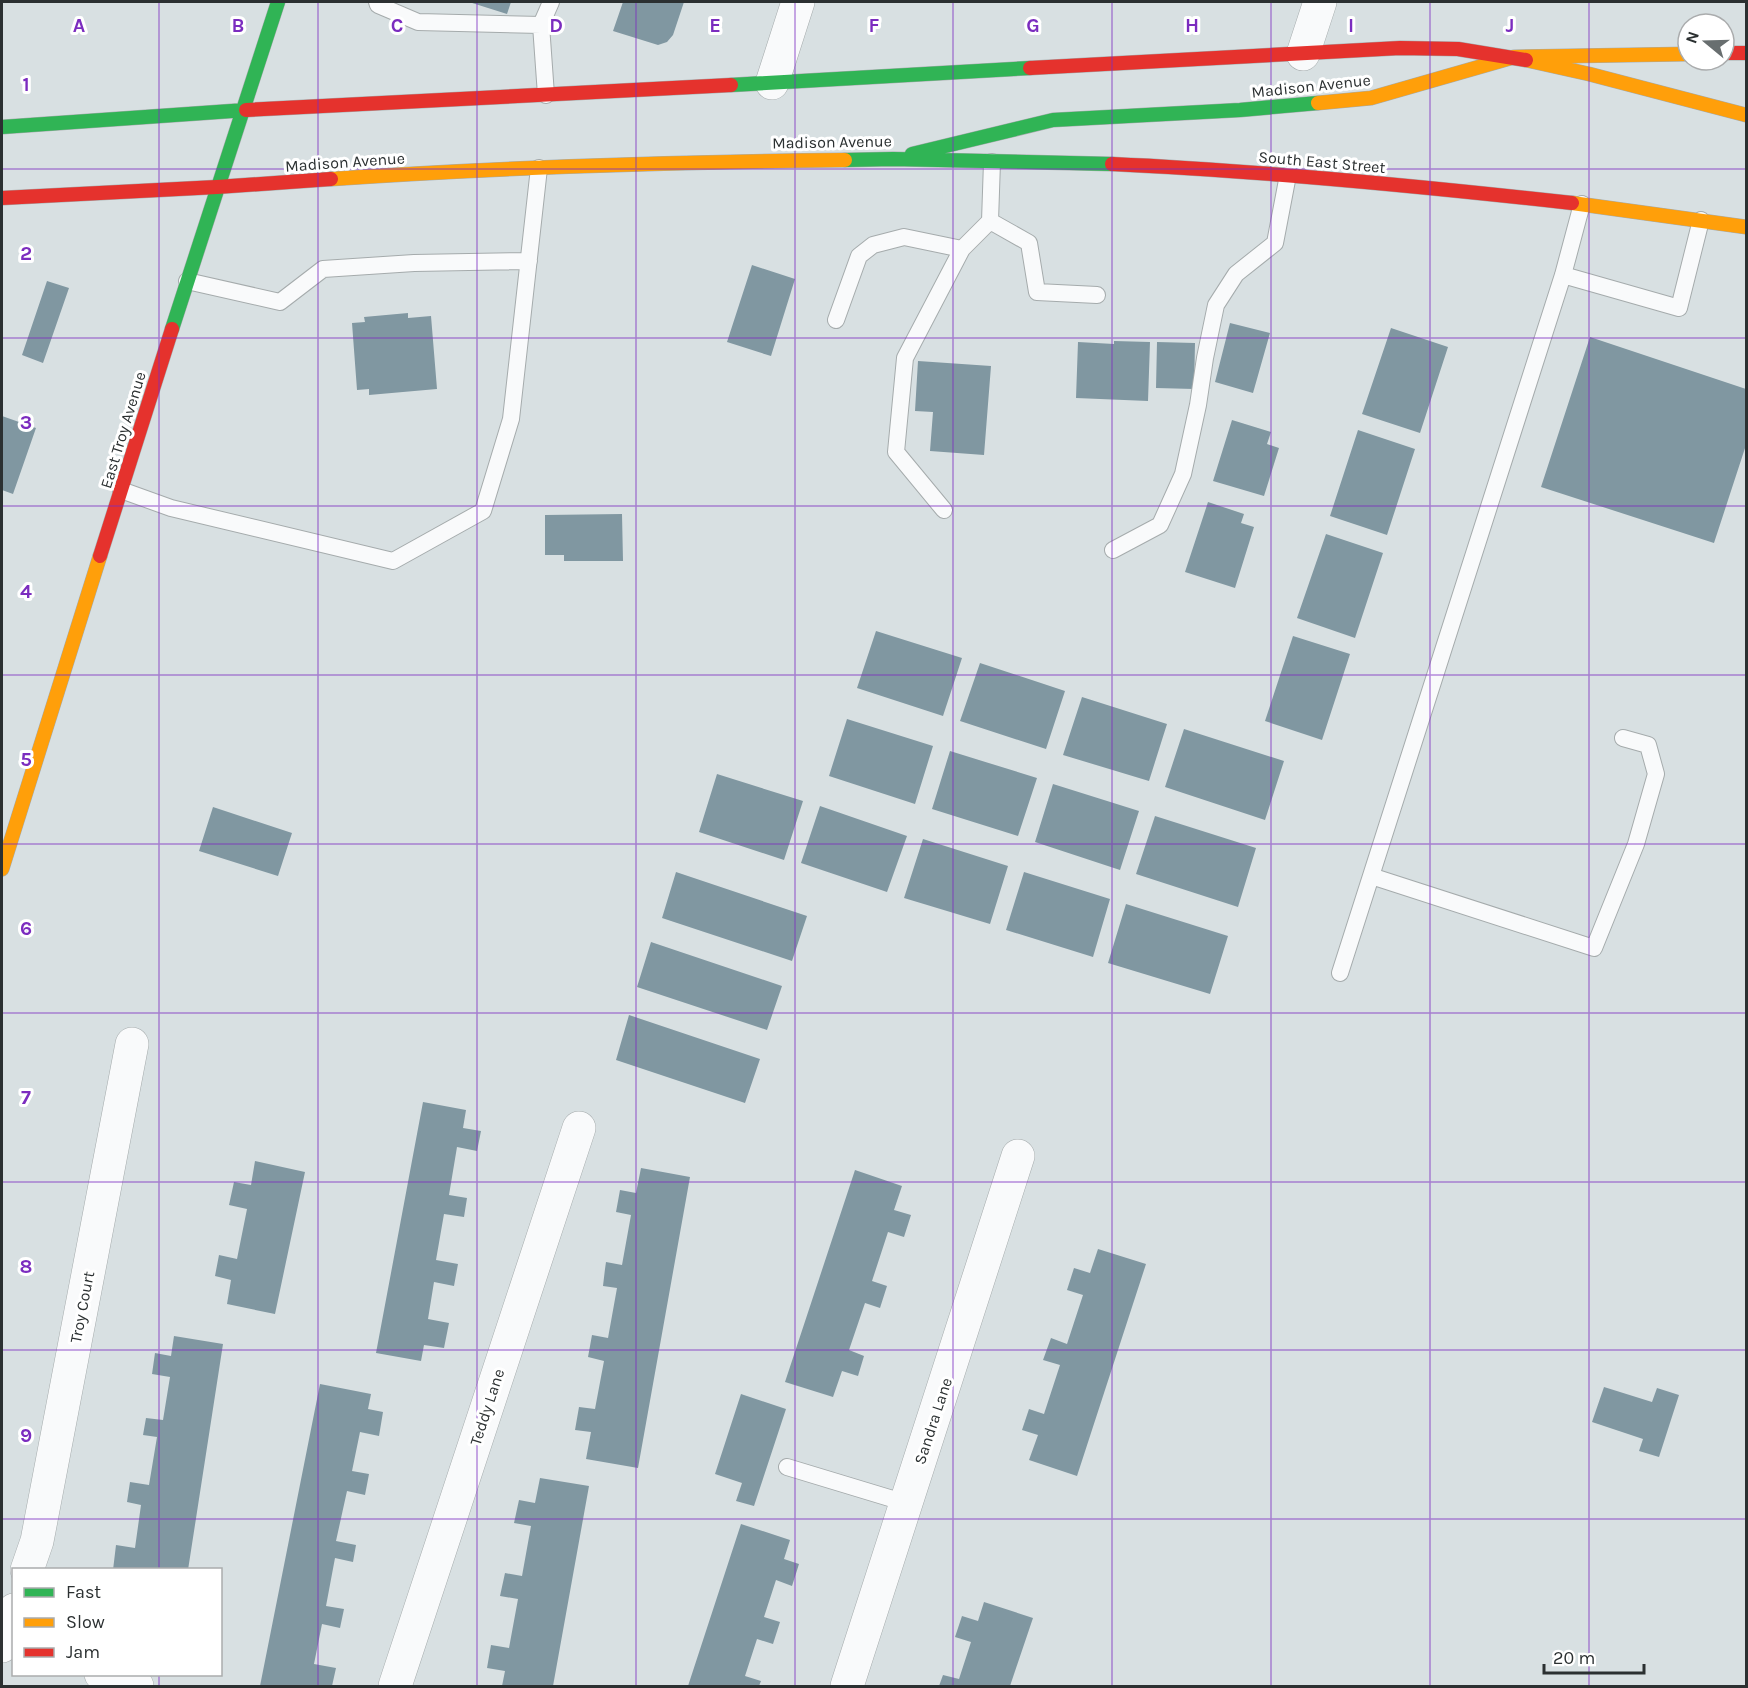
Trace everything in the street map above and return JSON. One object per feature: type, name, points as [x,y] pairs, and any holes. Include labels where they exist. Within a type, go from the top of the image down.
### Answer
[{"type":"main road","name":"East Troy Avenue","points":[[2,869],[187,281],[278,2]]},
{"type":"main road","name":"Madison Avenue","points":[[2,127],[244,110],[1400,48],[1458,49],[1514,57],[1676,54]]},
{"type":"main road","name":"Madison Avenue","points":[[2,198],[217,187],[435,172],[747,161],[893,159],[1053,120],[1240,110],[1371,99],[1514,57]]},
{"type":"main road","points":[[1514,57],[1746,115]]},
{"type":"main road","name":"South East Street","points":[[893,159],[1061,162],[1288,175],[1581,204],[1746,227]]},
{"type":"street","points":[[772,83],[798,2]]},
{"type":"street","points":[[1303,54],[1320,2]]},
{"type":"street","name":"Troy Court","points":[[27,1568],[37,1541],[132,1044]]},
{"type":"street","name":"Teddy Lane","points":[[395,1686],[579,1128]]},
{"type":"street","name":"Sandra Lane","points":[[847,1686],[1018,1156]]},
{"type":"street","points":[[5,1644],[12,1618]]},
{"type":"street","points":[[106,1676],[137,1686]]},
{"type":"lane","points":[[377,2],[378,5],[418,22],[541,25]]},
{"type":"lane","points":[[546,95],[541,25],[551,2]]},
{"type":"lane","points":[[944,510],[896,452],[905,358],[962,249],[990,221],[992,162]]},
{"type":"lane","points":[[121,490],[171,508],[393,561],[483,511],[511,419],[539,168]]},
{"type":"lane","points":[[1113,550],[1160,525],[1183,474],[1216,305],[1236,274],[1275,243],[1288,175]]},
{"type":"lane","points":[[1340,973],[1563,274],[1581,204]]},
{"type":"lane","points":[[1563,274],[1679,308],[1701,220]]},
{"type":"lane","points":[[990,221],[1029,243],[1037,292],[1097,295]]},
{"type":"lane","points":[[836,321],[859,256],[873,245],[904,237],[962,249]]},
{"type":"lane","points":[[187,281],[280,302],[323,269],[414,263],[529,261]]},
{"type":"lane","points":[[1371,876],[1594,948],[1636,843],[1656,774],[1648,745],[1623,738]]},
{"type":"lane","points":[[787,1467],[906,1503]]},
{"type":"building","points":[[469,2],[511,2],[507,14]]},
{"type":"building","points":[[623,2],[684,2],[673,35],[667,42],[658,45],[613,31]]},
{"type":"building","points":[[752,265],[795,279],[771,356],[727,342]]},
{"type":"building","points":[[47,281],[69,288],[43,363],[22,355]]},
{"type":"building","points":[[408,313],[408,318],[431,316],[437,389],[369,395],[369,389],[357,390],[352,323],[365,322],[364,317]]},
{"type":"building","points":[[1230,323],[1270,333],[1253,393],[1215,382]]},
{"type":"building","points":[[1391,328],[1448,347],[1420,433],[1362,414]]},
{"type":"building","points":[[1590,337],[1746,389],[1746,445],[1714,543],[1541,487]]},
{"type":"building","points":[[1114,341],[1150,342],[1148,401],[1076,398],[1078,342],[1114,344]]},
{"type":"building","points":[[1157,342],[1195,343],[1194,389],[1156,388]]},
{"type":"building","points":[[918,361],[991,366],[984,455],[930,451],[933,412],[915,411]]},
{"type":"building","points":[[2,416],[36,428],[13,494],[2,490]]},
{"type":"building","points":[[1232,420],[1271,432],[1267,444],[1279,448],[1264,496],[1213,481]]},
{"type":"building","points":[[1358,430],[1415,449],[1387,535],[1330,516]]},
{"type":"building","points":[[1208,502],[1244,514],[1241,523],[1254,527],[1235,588],[1185,572]]},
{"type":"building","points":[[622,514],[623,561],[564,561],[564,555],[545,555],[545,515]]},
{"type":"building","points":[[1326,534],[1383,553],[1355,638],[1297,618]]},
{"type":"building","points":[[876,631],[962,658],[943,716],[857,688]]},
{"type":"building","points":[[1293,636],[1350,654],[1322,740],[1265,721]]},
{"type":"building","points":[[980,663],[1065,691],[1046,749],[960,721]]},
{"type":"building","points":[[1082,697],[1167,724],[1149,781],[1063,755]]},
{"type":"building","points":[[847,719],[933,746],[915,804],[829,776]]},
{"type":"building","points":[[1184,729],[1284,761],[1265,820],[1165,787]]},
{"type":"building","points":[[950,751],[1037,778],[1018,836],[932,809]]},
{"type":"building","points":[[717,774],[803,801],[784,860],[699,832]]},
{"type":"building","points":[[1053,784],[1139,811],[1120,870],[1035,842]]},
{"type":"building","points":[[820,806],[907,836],[887,892],[801,863]]},
{"type":"building","points":[[213,807],[292,833],[278,876],[199,851]]},
{"type":"building","points":[[1155,816],[1256,848],[1238,907],[1136,874]]},
{"type":"building","points":[[923,839],[1008,866],[990,924],[904,898]]},
{"type":"building","points":[[676,872],[807,916],[792,961],[662,918]]},
{"type":"building","points":[[1024,872],[1110,899],[1093,957],[1006,930]]},
{"type":"building","points":[[1126,904],[1228,936],[1210,994],[1108,963]]},
{"type":"building","points":[[651,942],[782,986],[767,1030],[637,987]]},
{"type":"building","points":[[629,1015],[760,1059],[745,1103],[616,1060]]},
{"type":"building","points":[[423,1102],[466,1110],[463,1128],[481,1131],[477,1151],[457,1147],[449,1195],[467,1198],[464,1217],[444,1214],[436,1260],[458,1264],[454,1286],[434,1282],[428,1319],[449,1323],[444,1348],[424,1345],[421,1361],[376,1353]]},
{"type":"building","points":[[255,1161],[305,1172],[275,1314],[227,1304],[231,1280],[215,1276],[219,1255],[237,1259],[247,1209],[229,1205],[234,1182],[251,1185]]},
{"type":"building","points":[[641,1168],[690,1177],[638,1468],[586,1459],[591,1432],[575,1430],[579,1407],[595,1409],[604,1361],[588,1357],[592,1335],[608,1338],[617,1288],[603,1286],[606,1262],[622,1265],[631,1215],[616,1212],[620,1190],[636,1193]]},
{"type":"building","points":[[855,1170],[902,1186],[894,1210],[911,1215],[904,1237],[888,1232],[872,1281],[887,1286],[880,1308],[865,1303],[849,1350],[864,1356],[858,1376],[842,1371],[833,1397],[785,1382]]},
{"type":"building","points":[[1098,1249],[1146,1264],[1077,1476],[1029,1460],[1038,1435],[1022,1430],[1029,1409],[1044,1414],[1060,1365],[1043,1360],[1051,1338],[1067,1344],[1083,1295],[1067,1290],[1074,1268],[1090,1273]]},
{"type":"building","points":[[174,1336],[223,1344],[188,1568],[113,1568],[116,1545],[135,1548],[141,1505],[127,1502],[130,1482],[149,1485],[157,1437],[143,1435],[146,1418],[163,1420],[170,1377],[152,1374],[155,1353],[171,1356]]},
{"type":"building","points":[[320,1384],[371,1394],[368,1409],[383,1412],[379,1436],[360,1432],[352,1471],[369,1474],[365,1495],[347,1491],[336,1541],[356,1545],[353,1562],[335,1558],[326,1606],[344,1609],[340,1628],[322,1624],[314,1664],[336,1668],[332,1686],[260,1686]]},
{"type":"building","points":[[1604,1387],[1652,1402],[1657,1388],[1679,1395],[1659,1457],[1639,1451],[1643,1439],[1592,1422]]},
{"type":"building","points":[[741,1394],[786,1409],[754,1506],[736,1501],[742,1483],[715,1474]]},
{"type":"building","points":[[540,1478],[589,1486],[553,1686],[502,1686],[505,1671],[487,1668],[491,1645],[509,1648],[518,1599],[500,1596],[505,1573],[522,1576],[531,1526],[514,1523],[519,1500],[535,1503]]},
{"type":"building","points":[[741,1524],[790,1540],[784,1559],[799,1564],[792,1586],[776,1580],[764,1617],[780,1622],[773,1644],[757,1639],[745,1676],[761,1681],[759,1686],[688,1686]]},
{"type":"building","points":[[984,1602],[1033,1618],[1010,1686],[939,1686],[943,1675],[959,1679],[971,1642],[955,1637],[962,1616],[978,1621]]},
{"type":"traffic: fast","points":[[172,329],[278,2]]},
{"type":"traffic: fast","points":[[731,85],[1030,68]]},
{"type":"traffic: fast","points":[[912,154],[1053,120],[1240,110],[1318,103]]},
{"type":"traffic: fast","points":[[2,127],[246,110]]},
{"type":"traffic: fast","points":[[845,160],[1112,164]]},
{"type":"traffic: slow","points":[[1318,103],[1371,98],[1514,57],[1676,54]]},
{"type":"traffic: slow","points":[[1526,60],[1746,115]]},
{"type":"traffic: slow","points":[[331,179],[588,166],[845,160]]},
{"type":"traffic: slow","points":[[1572,203],[1746,227]]},
{"type":"traffic: slow","points":[[2,869],[100,556]]},
{"type":"traffic: jam","points":[[1030,68],[1400,48],[1458,49],[1526,60]]},
{"type":"traffic: jam","points":[[1736,53],[1746,53]]},
{"type":"traffic: jam","points":[[246,110],[731,85]]},
{"type":"traffic: jam","points":[[1112,164],[1342,180],[1572,203]]},
{"type":"traffic: jam","points":[[2,198],[331,179]]},
{"type":"traffic: jam","points":[[100,556],[172,329]]}]
